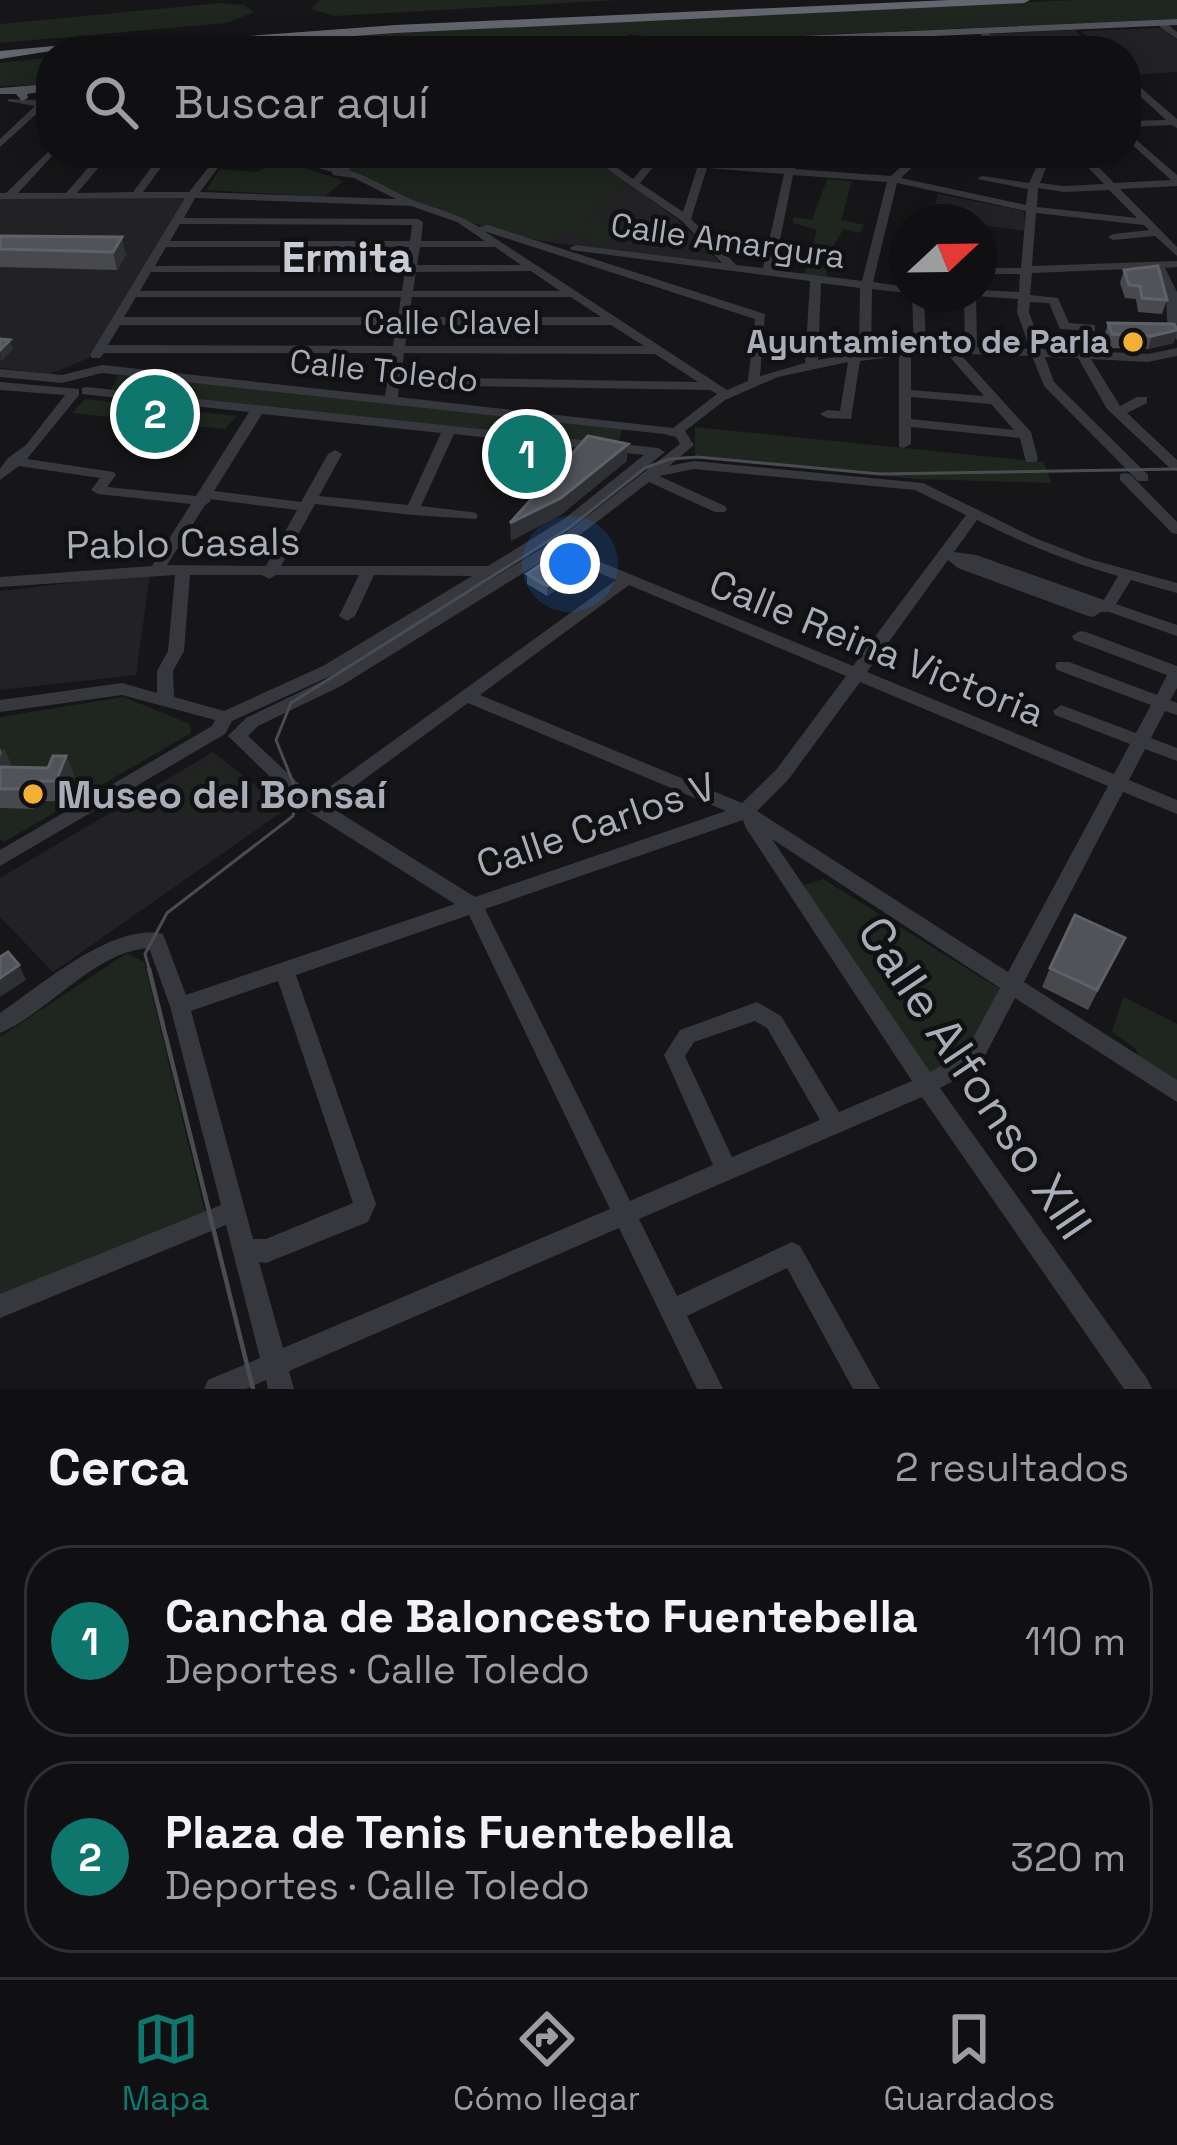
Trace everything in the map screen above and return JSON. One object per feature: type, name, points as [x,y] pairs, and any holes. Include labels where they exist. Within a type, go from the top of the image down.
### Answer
[{"type":"highway","points":[[229,36],[912,0]]},
{"type":"highway","points":[[300,36],[1024,0]]},
{"type":"highway","points":[[0,58],[36,55]]},
{"type":"highway","points":[[0,58],[36,56]]},
{"type":"main road","points":[[885,36],[1172,24]]},
{"type":"main road","points":[[907,36],[982,31]]},
{"type":"main road","points":[[0,91],[18,98]]},
{"type":"street","points":[[1172,24],[1177,36]]},
{"type":"street","points":[[982,31],[987,36]]},
{"type":"street","points":[[1141,92],[1176,123]]},
{"type":"street","points":[[1141,98],[1148,98]]},
{"type":"street","points":[[0,144],[36,110]]},
{"type":"street","points":[[1141,124],[1176,123]]},
{"type":"street","points":[[1141,148],[1177,182]]},
{"type":"street","points":[[4,196],[36,166]]},
{"type":"street","points":[[69,196],[93,168]]},
{"type":"street","points":[[136,195],[156,168]]},
{"type":"street","points":[[0,476],[31,448],[72,388],[90,371],[192,195],[213,168]]},
{"type":"street","points":[[321,168],[358,176],[412,203],[761,317],[753,379]]},
{"type":"street","points":[[337,173],[344,168]]},
{"type":"street","points":[[613,168],[686,219],[732,268]]},
{"type":"street","points":[[635,182],[647,168]]},
{"type":"street","points":[[686,219],[702,168]]},
{"type":"street","points":[[764,168],[893,179],[1030,209],[1144,222]]},
{"type":"street","points":[[768,272],[791,168]]},
{"type":"street","points":[[827,414],[846,416],[860,359],[866,286],[893,179],[905,168]]},
{"type":"street","points":[[996,181],[999,168]]},
{"type":"street","points":[[1015,184],[1021,168]]},
{"type":"street","points":[[1042,168],[1030,209],[1023,312],[1035,352],[1048,383],[1070,409],[1143,478]]},
{"type":"street","points":[[1092,168],[1177,253]]},
{"type":"street","points":[[982,179],[1082,189],[1177,182]]},
{"type":"street","points":[[1082,189],[1091,216]]},
{"type":"street","points":[[4,196],[192,195],[412,203]]},
{"type":"street","points":[[216,380],[287,199]]},
{"type":"street","points":[[461,220],[718,389]]},
{"type":"street","points":[[177,221],[418,222],[391,399]]},
{"type":"street","points":[[1113,237],[1156,233]]},
{"type":"street","points":[[164,244],[499,244]]},
{"type":"street","name":"Calle Amargura","points":[[542,244],[889,288]]},
{"type":"street","points":[[997,271],[1177,264]]},
{"type":"street","points":[[1157,266],[1172,294],[1171,320],[1177,336]]},
{"type":"street","points":[[148,269],[536,268]]},
{"type":"street","points":[[811,367],[815,279]]},
{"type":"street","points":[[133,294],[574,294]]},
{"type":"street","points":[[997,295],[1054,300],[1064,326],[1109,329]]},
{"type":"street","points":[[904,444],[916,312]]},
{"type":"street","points":[[971,350],[974,312]]},
{"type":"street","points":[[117,322],[615,321]]},
{"type":"street","points":[[1091,328],[1091,356],[1119,412],[1176,464]]},
{"type":"street","name":"Calle Clavel","points":[[100,350],[659,350]]},
{"type":"street","points":[[394,381],[718,389],[811,367],[913,353],[971,350],[1148,358],[1177,352]]},
{"type":"street","points":[[951,351],[1026,435],[1031,459]]},
{"type":"street","points":[[0,386],[72,388],[101,378],[90,371]]},
{"type":"street","name":"Calle Toledo","points":[[90,371],[216,380],[673,431]]},
{"type":"street","name":"Calle Toledo","points":[[0,373],[72,388],[256,412],[679,451]]},
{"type":"street","points":[[0,859],[329,670],[569,522],[653,450],[646,442],[649,436],[673,431],[718,389]]},
{"type":"street","points":[[907,393],[990,400]]},
{"type":"street","points":[[1119,412],[1142,400]]},
{"type":"street","points":[[157,570],[256,412]]},
{"type":"street","points":[[904,422],[1026,435]]},
{"type":"street","points":[[234,724],[335,682],[553,548],[679,451],[687,442],[673,431]]},
{"type":"street","points":[[412,511],[448,432]]},
{"type":"street","points":[[269,574],[335,454]]},
{"type":"street","points":[[13,461],[109,475],[98,490],[471,516]]},
{"type":"street","points":[[653,475],[694,465],[919,486],[1048,548],[1177,588]]},
{"type":"street","points":[[653,475],[720,508]]},
{"type":"street","points":[[1125,477],[1177,530]]},
{"type":"street","name":"Calle Carlos V","points":[[180,1006],[745,812],[782,775],[951,556],[952,538],[975,514]]},
{"type":"street","name":"Calle Reina Victoria","points":[[553,548],[1177,807]]},
{"type":"street","points":[[951,556],[971,558],[1099,608],[1177,631]]},
{"type":"street","name":"Pablo Casals","points":[[0,582],[157,570],[269,574],[491,571]]},
{"type":"street","points":[[166,702],[166,671],[176,651],[183,573]]},
{"type":"street","points":[[347,616],[368,573]]},
{"type":"street","points":[[1099,608],[1128,573]]},
{"type":"street","points":[[306,801],[330,794],[626,580]]},
{"type":"street","points":[[217,1389],[278,1377],[726,1169],[926,1085],[972,1060],[1140,742],[1168,706],[1177,673],[1080,636]]},
{"type":"street","points":[[1063,666],[1168,706]]},
{"type":"street","points":[[0,706],[122,688],[166,671]]},
{"type":"street","points":[[122,688],[234,724],[306,801],[474,906],[710,1389]]},
{"type":"street","points":[[465,695],[745,812],[1177,1092]]},
{"type":"street","points":[[1061,711],[1177,755]]},
{"type":"street","name":"Calle Alfonso XIII","points":[[745,812],[926,1085],[1139,1389]]},
{"type":"street","points":[[0,1024],[116,948],[140,937],[156,940],[180,1006],[278,1377]]},
{"type":"street","points":[[245,1250],[266,1251],[359,1214],[365,1204],[284,970]]},
{"type":"street","points":[[726,1169],[674,1055],[686,1036],[757,1011],[774,1022],[834,1124]]},
{"type":"street","points":[[0,1306],[234,1211]]},
{"type":"street","points":[[673,1310],[792,1254],[867,1389]]},
{"type":"shaded area","points":[[320,0],[618,0],[335,16],[311,9]]},
{"type":"shaded area","points":[[1177,0],[1177,19],[797,36],[350,36],[633,18]]},
{"type":"shaded area","points":[[220,3],[244,5],[254,12],[227,23],[36,36],[36,40],[0,43],[0,24]]},
{"type":"shaded area","points":[[1161,28],[1177,40],[1177,72],[1141,74],[1141,36],[1087,36],[1081,31]]},
{"type":"shaded area","points":[[1075,30],[1081,36],[992,36]]},
{"type":"shaded area","points":[[36,59],[36,85],[0,86],[0,63]]},
{"type":"shaded area","points":[[306,168],[343,181],[325,197],[206,190],[220,169]]},
{"type":"shaded area","points":[[604,168],[628,183],[578,223],[593,217],[630,230],[600,245],[582,238],[599,228],[583,235],[568,229],[547,242],[431,209],[345,171]]},
{"type":"shaded area","points":[[827,179],[852,181],[841,220],[864,225],[860,233],[844,229],[840,234],[828,258],[827,277],[804,274],[817,230],[793,223],[794,217],[812,220]]},
{"type":"shaded area","points":[[628,183],[677,219],[720,263],[547,242]]},
{"type":"shaded area","points":[[938,194],[989,204],[935,204]]},
{"type":"shaded area","points":[[187,197],[89,358],[50,374],[0,368],[0,198]]},
{"type":"shaded area","points":[[997,206],[1024,211],[1025,231],[997,227]]},
{"type":"shaded area","points":[[119,375],[624,425],[617,447],[111,389]]},
{"type":"shaded area","points":[[85,399],[237,416],[225,429],[72,413]]},
{"type":"shaded area","points":[[695,427],[1044,462],[1051,483],[914,479],[695,455]]},
{"type":"shaded area","points":[[150,574],[136,675],[0,690],[0,591]]},
{"type":"shaded area","points":[[124,697],[190,724],[191,733],[4,842],[0,839],[0,717]]},
{"type":"shaded area","points":[[213,752],[286,809],[53,972],[0,917],[0,878]]},
{"type":"shaded area","points":[[213,761],[236,780],[184,815],[162,796]]},
{"type":"shaded area","points":[[823,879],[1006,993],[964,1055],[929,1079],[801,886]]},
{"type":"shaded area","points":[[127,953],[144,962],[206,1216],[0,1301],[0,1037]]},
{"type":"shaded area","points":[[1123,997],[1177,1024],[1177,1081],[1139,1058],[1136,1049],[1112,1032]]},
{"type":"building","points":[[0,236],[122,237],[113,252],[0,249]]},
{"type":"building","points":[[1158,266],[1167,300],[1142,298],[1140,286],[1129,285],[1124,270]]},
{"type":"building","points":[[1108,323],[1174,324],[1177,330],[1152,336],[1112,334]]},
{"type":"building","points":[[588,436],[628,444],[561,498],[510,523]]},
{"type":"building","points":[[553,556],[568,565],[561,570],[566,573],[547,586],[527,574]]},
{"type":"building","points":[[53,756],[66,756],[56,781],[29,781],[26,789],[0,789],[0,767],[48,768]]},
{"type":"building","points":[[1075,915],[1125,938],[1097,990],[1050,968]]},
{"type":"building","points":[[8,952],[19,965],[0,978],[0,957]]},
{"type":"tram line","points":[[150,972],[145,954],[167,913],[293,816],[298,795],[276,740],[291,703],[569,528],[645,468],[669,459],[698,457],[880,474],[1177,469]]},
{"type":"tram line","points":[[149,969],[253,1389]]},
{"type":"place","name":"Ayuntamiento de Parla","points":[[1133,342]]},
{"type":"place","name":"Plaza de Tenis Fuentebella","points":[[155,414]]},
{"type":"place","name":"Cancha de Baloncesto Fuentebella","points":[[527,454]]},
{"type":"place","name":"Museo del Bonsaí","points":[[33,794]]},
{"type":"district","name":"Ermita","points":[[347,257]]}]
